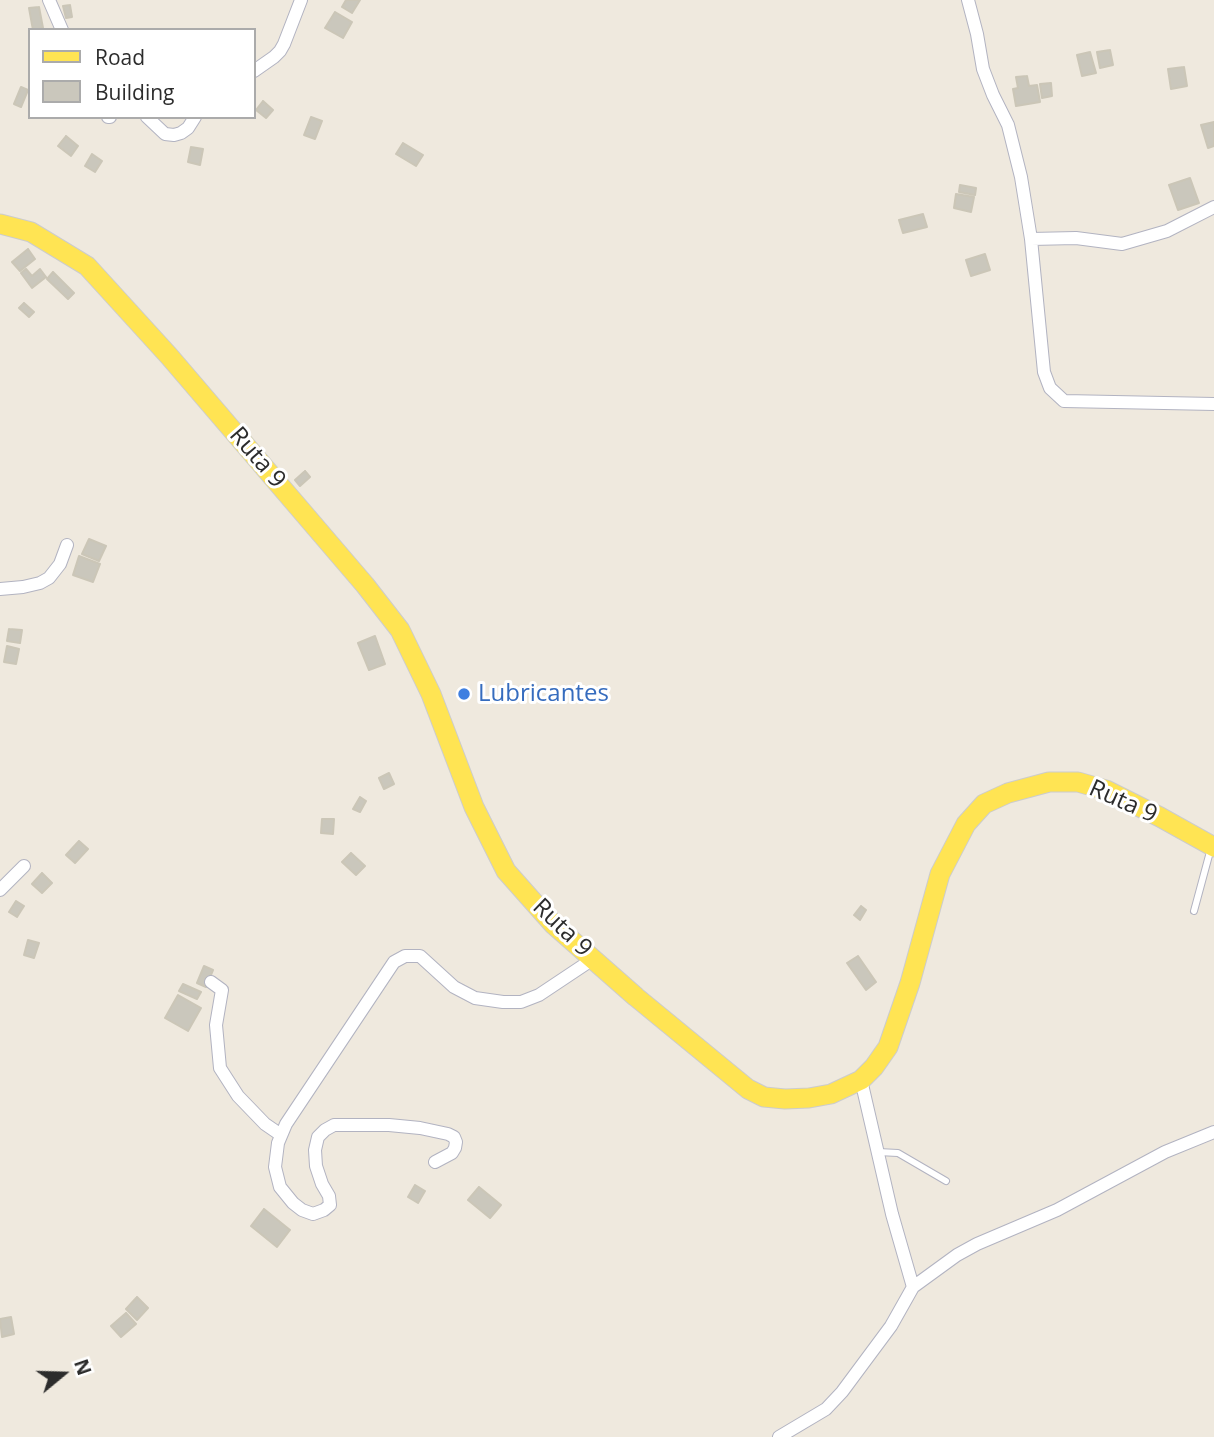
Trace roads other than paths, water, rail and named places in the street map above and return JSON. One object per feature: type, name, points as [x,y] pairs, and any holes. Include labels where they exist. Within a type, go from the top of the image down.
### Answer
[{"type":"main road","name":"Ruta 9","points":[[0,224],[32,232],[87,266],[169,356],[365,585],[400,630],[431,694],[474,807],[506,871],[553,924],[748,1089],[764,1097],[785,1100],[809,1098],[831,1094],[861,1080],[874,1067],[888,1047],[910,983],[940,874],[966,824],[984,804],[1008,793],[1049,782],[1078,782],[1107,790],[1213,847]]},
{"type":"street","points":[[49,0],[61,28]]},
{"type":"street","points":[[256,69],[280,51],[301,0]]},
{"type":"street","points":[[968,0],[985,76],[1008,125],[1021,177],[1031,240],[1044,372],[1050,388],[1064,401],[1214,404]]},
{"type":"street","points":[[149,119],[165,134],[174,135],[181,134],[194,119]]},
{"type":"street","points":[[1031,240],[1076,238],[1122,244],[1167,231],[1214,207]]},
{"type":"street","points":[[0,589],[23,587],[49,579],[60,564],[67,545]]},
{"type":"street","points":[[0,890],[24,866]]},
{"type":"street","points":[[435,1162],[452,1153],[456,1142],[454,1137],[421,1128],[334,1125],[318,1137],[315,1150],[316,1166],[330,1205],[313,1214],[293,1203],[279,1187],[275,1167],[278,1143],[286,1124],[394,962],[405,956],[420,956],[454,987],[475,998],[521,1002],[539,995],[593,959]]},
{"type":"street","points":[[211,982],[222,990],[215,1026],[220,1068],[238,1096],[265,1125],[281,1135]]},
{"type":"street","points":[[861,1080],[892,1214],[913,1287]]},
{"type":"street","points":[[779,1437],[826,1409],[842,1392],[891,1326],[913,1287],[957,1255],[1056,1210],[1166,1152],[1214,1132]]},
{"type":"lane","points":[[1195,911],[1213,847]]},
{"type":"lane","points":[[878,1152],[898,1153],[946,1181]]},
{"type":"place","name":"Lubricantes","points":[[464,694]]}]
